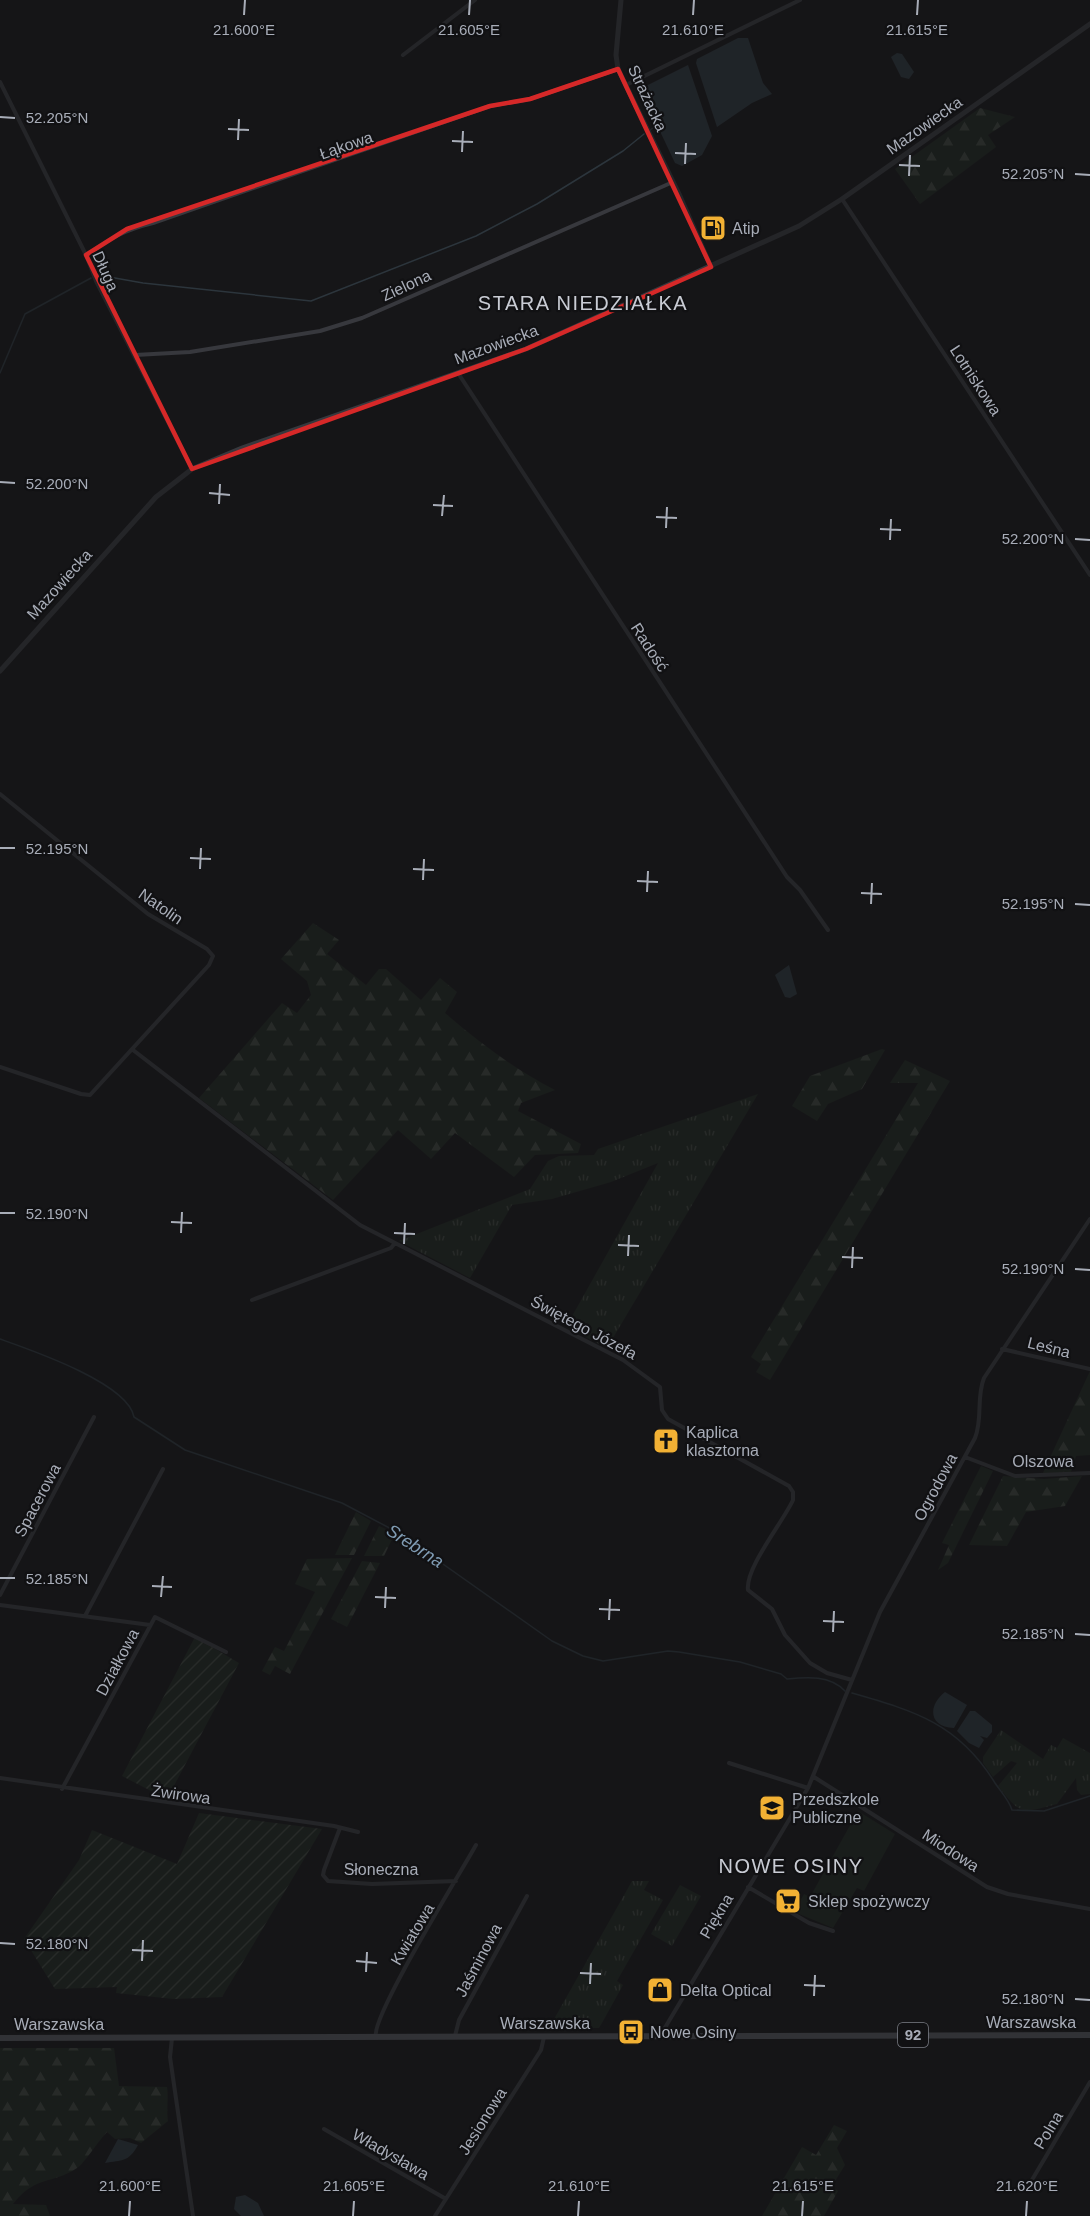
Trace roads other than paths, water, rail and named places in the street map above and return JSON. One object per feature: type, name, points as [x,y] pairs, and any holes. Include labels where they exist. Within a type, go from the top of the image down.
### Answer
[{"type":"main road","name":"Warszawska","points":[[0,2038],[1090,2035]]},
{"type":"street","points":[[403,55],[475,0]]},
{"type":"street","name":"Strażacka","points":[[621,0],[616,55],[618,69],[711,267]]},
{"type":"street","points":[[626,85],[800,0]]},
{"type":"street","name":"Mazowiecka","points":[[0,671],[156,496],[192,469],[234,451],[526,349],[798,226],[842,199],[1090,24]]},
{"type":"street","name":"Łąkowa","points":[[86,255],[127,229],[162,220],[490,106],[530,99],[618,69]]},
{"type":"street","name":"Długa","points":[[0,82],[86,255],[96,280],[192,469]]},
{"type":"street","name":"Zielona","points":[[135,355],[190,352],[320,331],[351,321],[673,182]]},
{"type":"street","name":"Lotniskowa","points":[[842,199],[1090,575]]},
{"type":"street","name":"Radość","points":[[458,373],[787,877],[800,890],[828,930]]},
{"type":"street","name":"Natolin","points":[[0,794],[148,914],[212,953],[209,965],[133,1050]]},
{"type":"street","points":[[0,1067],[90,1095],[133,1050]]},
{"type":"street","name":"Świętego Józefa","points":[[133,1050],[360,1225],[628,1363],[660,1387],[662,1410],[668,1419],[789,1486],[793,1492],[793,1500],[758,1562],[748,1589],[771,1607],[785,1635],[808,1661],[827,1673],[852,1680]]},
{"type":"street","name":"Ogrodowa","points":[[814,1777],[880,1612],[978,1430],[983,1381],[1002,1348],[1090,1219]]},
{"type":"street","points":[[252,1300],[391,1248],[395,1244]]},
{"type":"street","name":"Leśna","points":[[1002,1348],[1090,1369]]},
{"type":"street","name":"Spacerowa","points":[[0,1595],[94,1417]]},
{"type":"street","name":"Olszowa","points":[[965,1457],[1015,1476],[1090,1473]]},
{"type":"street","points":[[85,1616],[163,1469]]},
{"type":"street","points":[[0,1605],[150,1625]]},
{"type":"street","name":"Działkowa","points":[[62,1789],[155,1617],[226,1652]]},
{"type":"street","points":[[729,1763],[808,1788]]},
{"type":"street","name":"Piękna","points":[[660,2036],[661,2029],[814,1777]]},
{"type":"street","name":"Miodowa","points":[[814,1777],[987,1887],[1008,1894],[1090,1909]]},
{"type":"street","name":"Żwirowa","points":[[0,1779],[358,1832]]},
{"type":"street","name":"Słoneczna","points":[[340,1828],[324,1870],[323,1875],[327,1881],[372,1884],[456,1881]]},
{"type":"street","name":"Kwiatowa","points":[[376,2037],[375,2029],[388,1997],[476,1845]]},
{"type":"street","points":[[748,1887],[809,1923],[833,1931]]},
{"type":"street","name":"Jaśminowa","points":[[455,2037],[459,2020],[527,1896]]},
{"type":"street","points":[[172,2037],[170,2057],[193,2216]]},
{"type":"street","name":"Jesionowa","points":[[435,2216],[541,2050],[544,2037]]},
{"type":"street","name":"Polna","points":[[1026,2190],[1090,2082]]},
{"type":"street","name":"Władysława","points":[[324,2128],[446,2199]]},
{"type":"waterway","points":[[650,130],[656,126]]},
{"type":"waterway","points":[[98,275],[143,283],[311,301],[476,236],[537,204],[623,151],[644,134]]},
{"type":"waterway","points":[[0,373],[25,314],[91,278]]},
{"type":"waterway","name":"Srebrna","points":[[0,1339],[76,1369],[97,1380],[128,1404],[134,1417],[185,1450],[342,1503],[399,1533],[552,1641],[583,1656],[603,1661],[668,1651],[679,1652],[740,1662],[781,1674],[787,1679],[825,1680],[845,1691]]},
{"type":"waterway","points":[[852,1693],[896,1706],[951,1733],[981,1763],[1007,1799],[1012,1810],[1044,1811],[1090,1796]]},
{"type":"place","name":"Atip","points":[[713,228]]},
{"type":"place","name":"Kaplica klasztorna","points":[[666,1441]]},
{"type":"place","name":"Przedszkole Publiczne","points":[[772,1808]]},
{"type":"place","name":"Sklep spożywczy","points":[[788,1901]]},
{"type":"place","name":"Delta Optical","points":[[660,1990]]},
{"type":"place","name":"Nowe Osiny","points":[[631,2032]]},
{"type":"district","name":"STARA NIEDZIAŁKA","points":[[583,303]]},
{"type":"district","name":"NOWE OSINY","points":[[791,1866]]}]
